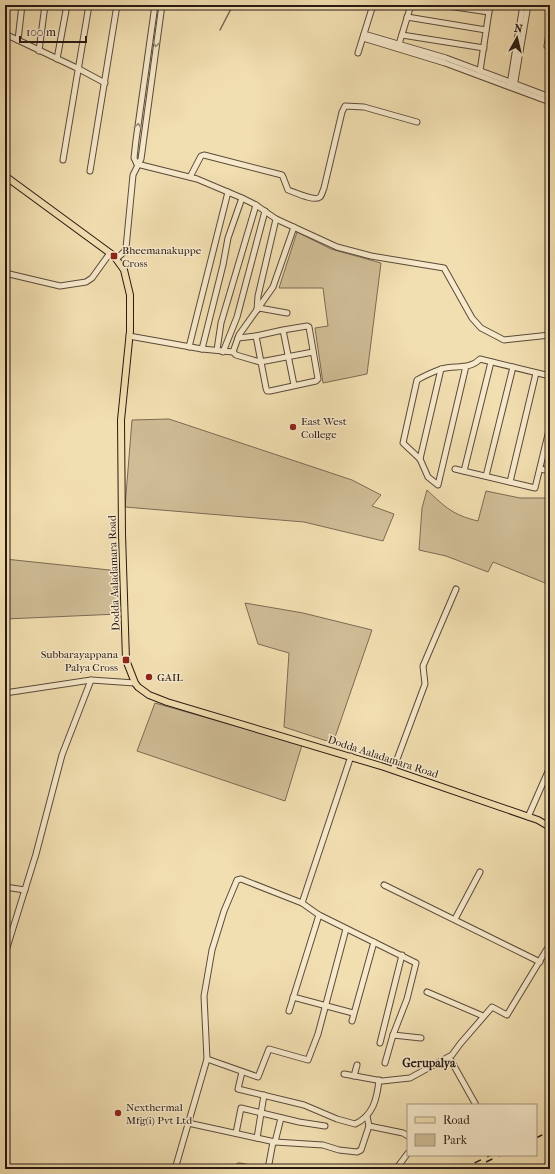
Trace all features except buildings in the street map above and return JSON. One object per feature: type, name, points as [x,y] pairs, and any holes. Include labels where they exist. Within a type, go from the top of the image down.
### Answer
[{"type":"main road","name":"Dodda Aaladamara Road","points":[[5,176],[110,253],[124,270],[130,295],[129,336],[121,420],[126,660],[138,687],[149,695],[167,702],[351,756],[538,820],[550,827]]},
{"type":"street","points":[[18,40],[22,5]]},
{"type":"street","points":[[39,51],[45,5]]},
{"type":"street","points":[[57,59],[66,5]]},
{"type":"street","points":[[64,160],[89,5]]},
{"type":"street","points":[[90,171],[117,5]]},
{"type":"street","points":[[137,164],[134,158],[136,140],[156,5]]},
{"type":"street","points":[[116,259],[124,252],[126,248],[133,175],[137,164],[141,159],[162,5]]},
{"type":"street","points":[[358,53],[373,5]]},
{"type":"street","points":[[399,44],[411,5]]},
{"type":"street","points":[[441,5],[489,12]]},
{"type":"street","points":[[480,71],[490,5]]},
{"type":"street","points":[[512,86],[524,5]]},
{"type":"street","points":[[512,86],[528,5]]},
{"type":"street","points":[[407,17],[486,30]]},
{"type":"street","points":[[547,46],[550,27]]},
{"type":"street","points":[[5,34],[105,83]]},
{"type":"street","points":[[402,35],[484,48]]},
{"type":"street","points":[[363,36],[399,44],[436,55],[480,71],[550,102]]},
{"type":"street","points":[[363,36],[512,86],[550,97]]},
{"type":"street","points":[[190,176],[201,156],[204,155],[282,175],[288,190],[313,199],[318,198],[324,188],[342,112],[345,106],[364,107],[417,122]]},
{"type":"street","points":[[137,164],[190,176],[242,198],[256,205],[276,219],[337,248],[371,256],[444,268],[472,318],[481,328],[504,340],[550,335]]},
{"type":"street","points":[[189,347],[228,192]]},
{"type":"street","points":[[202,349],[223,265],[228,238],[242,198]]},
{"type":"street","points":[[217,350],[221,323],[256,205]]},
{"type":"street","points":[[223,352],[237,317],[265,211]]},
{"type":"street","points":[[258,309],[258,296],[276,219]]},
{"type":"street","points":[[233,352],[238,338],[273,287],[294,227]]},
{"type":"street","points":[[5,273],[60,286],[86,282],[92,278],[110,253]]},
{"type":"street","points":[[258,309],[287,313]]},
{"type":"street","points":[[238,338],[307,326],[314,352],[318,379],[294,386],[267,391],[256,336]]},
{"type":"street","points":[[283,330],[294,386]]},
{"type":"street","points":[[129,336],[189,347],[233,352],[236,355],[262,362],[314,352]]},
{"type":"street","points":[[466,366],[438,485],[428,477],[420,459],[403,442],[417,380],[441,369],[466,366],[475,365],[480,359],[550,376]]},
{"type":"street","points":[[464,471],[491,362]]},
{"type":"street","points":[[486,476],[513,367]]},
{"type":"street","points":[[420,459],[441,369]]},
{"type":"street","points":[[510,482],[536,373]]},
{"type":"street","points":[[455,469],[535,488],[550,426]]},
{"type":"street","points":[[540,468],[550,471]]},
{"type":"street","points":[[393,770],[425,684],[424,666],[456,589]]},
{"type":"street","points":[[5,954],[52,796],[62,755],[91,680]]},
{"type":"street","points":[[5,693],[91,680],[135,683]]},
{"type":"street","points":[[302,903],[351,756]]},
{"type":"street","points":[[528,817],[550,767]]},
{"type":"street","points":[[455,919],[480,872]]},
{"type":"street","points":[[175,1169],[207,1059],[204,996],[212,950],[224,911],[236,881],[241,879],[302,903],[319,915],[416,963],[408,999],[393,1035],[385,1063]]},
{"type":"street","points":[[384,885],[540,962]]},
{"type":"street","points":[[5,887],[24,890]]},
{"type":"street","points":[[289,1011],[319,915]]},
{"type":"street","points":[[207,1059],[258,1077],[267,1051],[270,1049],[308,1060],[318,1034],[346,929]]},
{"type":"street","points":[[352,1021],[374,942]]},
{"type":"street","points":[[344,1074],[378,1080],[410,1078],[449,1057],[482,1016],[492,1007],[507,1015],[550,944]]},
{"type":"street","points":[[380,1043],[402,955]]},
{"type":"street","points":[[427,992],[482,1016]]},
{"type":"street","points":[[293,997],[353,1013]]},
{"type":"street","points":[[393,1035],[421,1038]]},
{"type":"street","points":[[449,1057],[475,1104]]},
{"type":"street","points":[[352,1082],[357,1065]]},
{"type":"street","points":[[242,1072],[238,1089],[304,1105],[337,1119],[354,1124],[370,1113],[377,1096],[378,1080]]},
{"type":"street","points":[[257,1138],[264,1095]]},
{"type":"street","points":[[236,1134],[240,1108],[261,1114],[325,1126]]},
{"type":"street","points":[[188,1123],[274,1142],[296,1145],[323,1145],[339,1150],[357,1152],[361,1150],[369,1126],[367,1116]]},
{"type":"street","points":[[268,1169],[274,1142],[282,1118]]},
{"type":"street","points":[[369,1126],[403,1133],[407,1135]]},
{"type":"street","points":[[396,1169],[407,1154]]},
{"type":"street","points":[[235,1169],[239,1166],[256,1169]]},
{"type":"green space","points":[[297,232],[331,249],[381,263],[367,374],[323,383],[315,328],[328,326],[323,288],[279,288]]},
{"type":"green space","points":[[169,419],[352,480],[381,495],[372,506],[394,514],[383,541],[304,522],[125,507],[132,420]]},
{"type":"green space","points":[[550,487],[550,585],[493,562],[488,572],[446,556],[419,550],[422,508],[427,490],[450,510],[478,521],[486,491],[520,498],[546,498]]},
{"type":"green space","points":[[5,559],[119,571],[119,614],[5,619]]},
{"type":"green space","points":[[245,603],[303,613],[372,630],[333,743],[284,727],[289,653],[258,644]]},
{"type":"green space","points":[[155,703],[302,745],[285,801],[137,751]]},
{"type":"waterway","points":[[220,30],[233,5]]},
{"type":"railway","points":[[537,1138],[550,1131]]},
{"type":"railway","points":[[462,1169],[489,1156]]},
{"type":"railway","points":[[486,1162],[499,1156]]},
{"type":"place","name":"Bheemanakuppe Cross","points":[[114,256]]},
{"type":"place","name":"East West College","points":[[293,427]]},
{"type":"place","name":"Subbarayappana Palya Cross","points":[[126,660]]},
{"type":"place","name":"GAIL","points":[[149,677]]},
{"type":"place","name":"Nexthermal Mfg(i) Pvt Ltd","points":[[118,1113]]},
{"type":"district","name":"Gerupalya","points":[[429,1063]]}]
